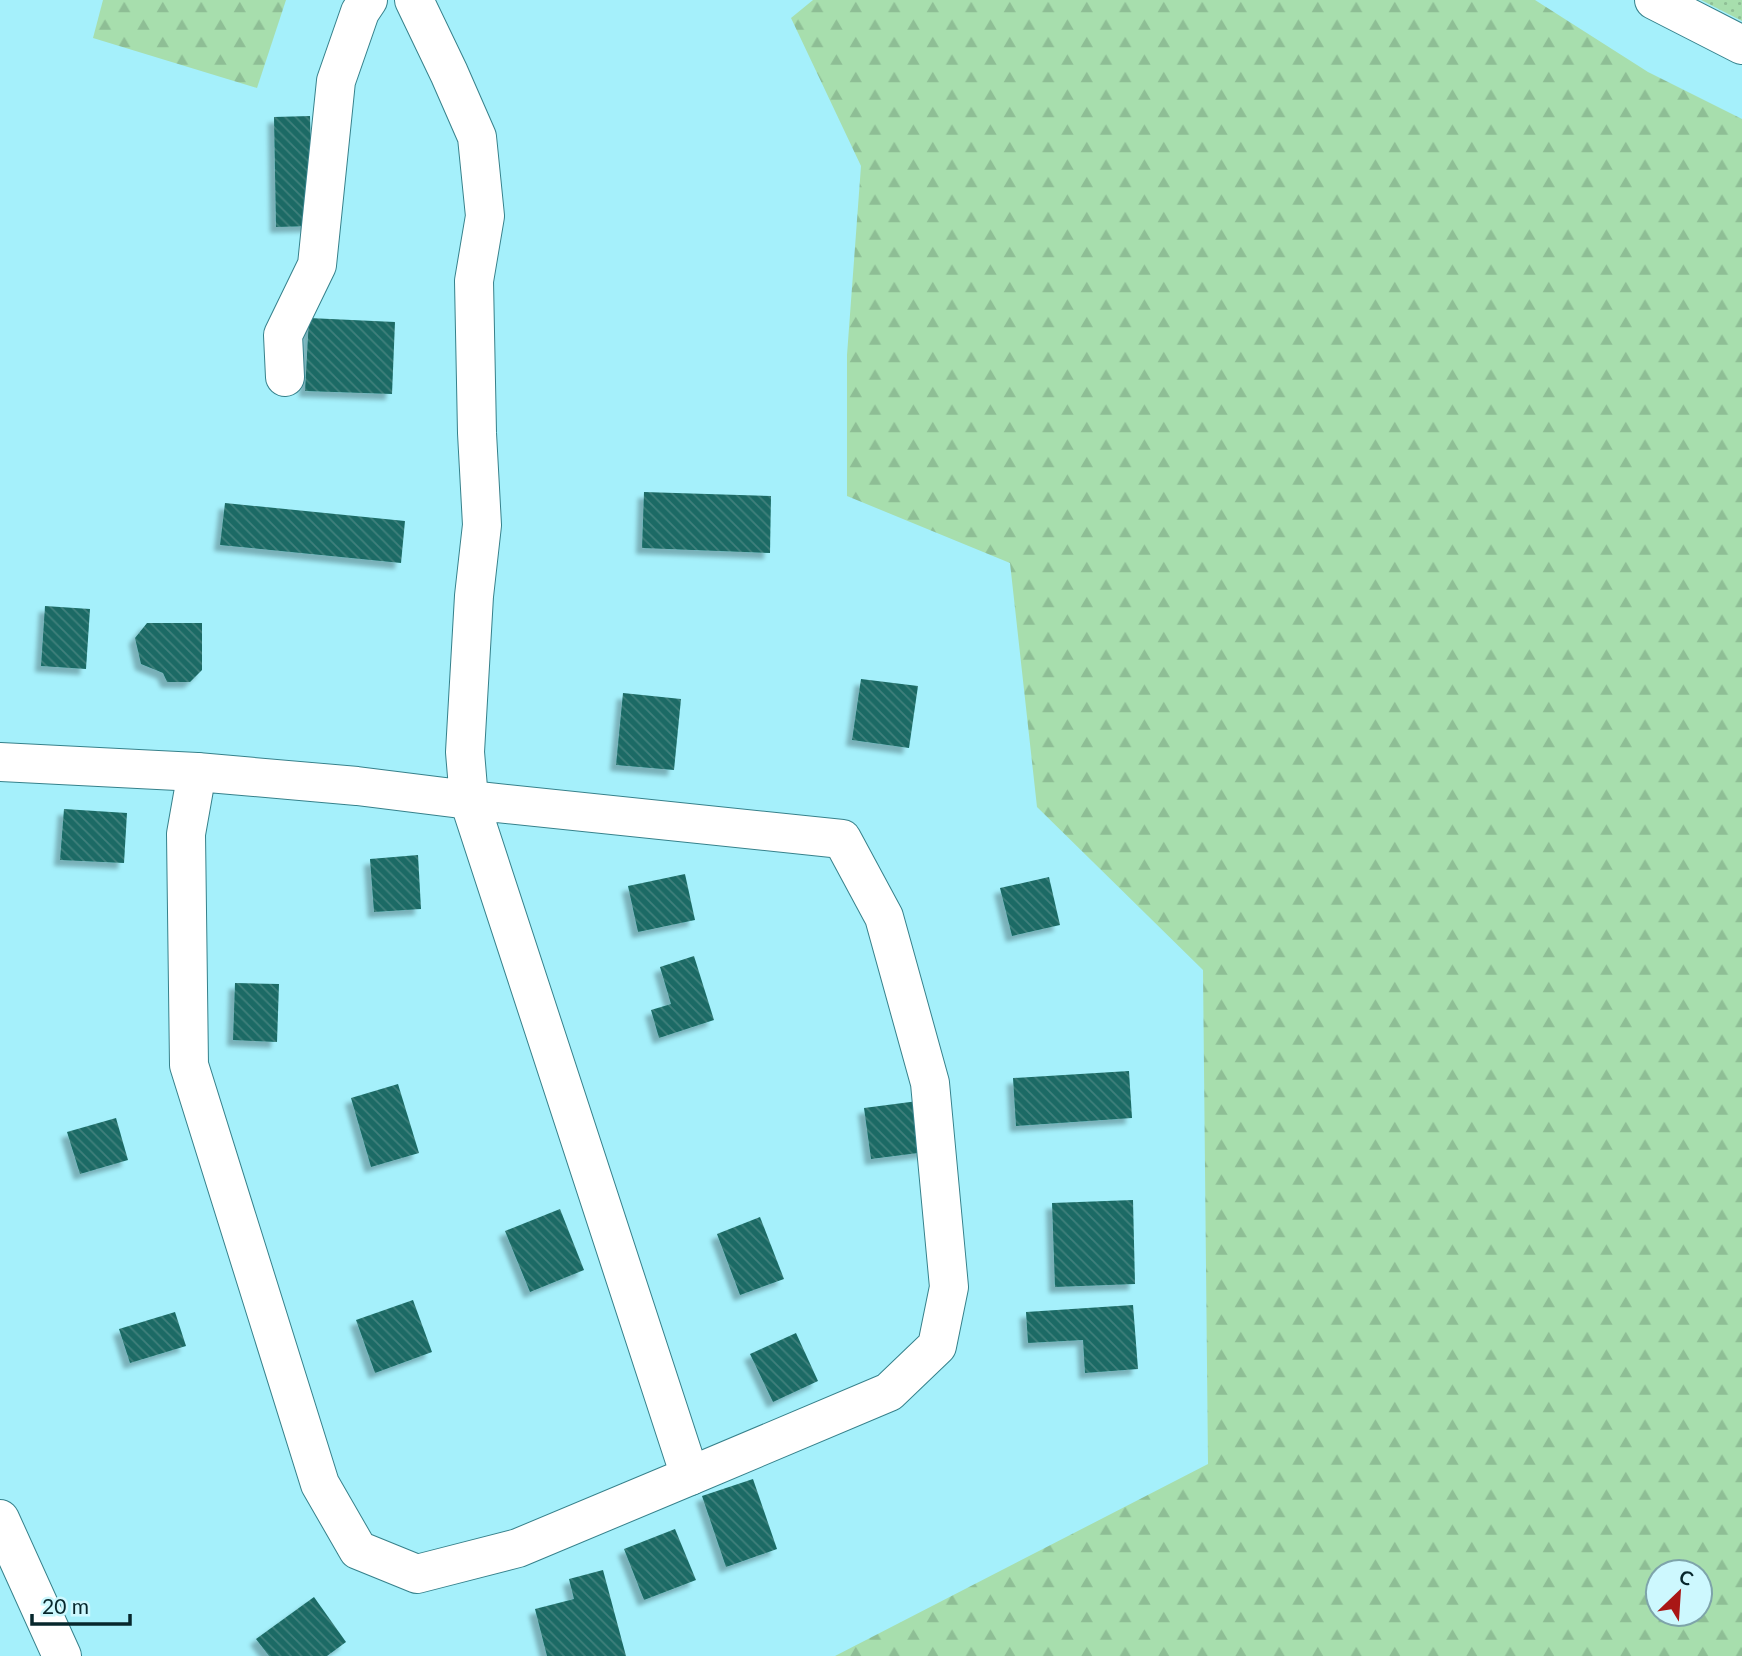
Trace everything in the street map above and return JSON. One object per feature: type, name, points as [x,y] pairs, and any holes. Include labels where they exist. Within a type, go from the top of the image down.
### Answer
[{"type":"street","points":[[285,377],[283,335],[317,265],[336,81],[360,12],[368,0]]},
{"type":"street","points":[[414,0],[477,137],[485,216],[474,281],[482,525],[474,596],[465,752],[470,800],[690,1476]]},
{"type":"street","points":[[1654,0],[1742,45]]},
{"type":"street","points":[[0,762],[197,772],[357,786],[842,839],[884,917],[930,1083],[949,1287],[937,1346],[889,1392],[518,1548],[417,1574],[358,1550],[320,1483],[189,1065],[186,834],[197,772]]},
{"type":"street","points":[[0,1519],[62,1656]]},
{"type":"green space","points":[[103,0],[286,0],[257,88],[93,38]]},
{"type":"green space","points":[[813,0],[1535,0],[1648,72],[1742,119],[1742,1656],[835,1656],[1208,1464],[1203,970],[1037,807],[1010,563],[847,496],[847,355],[861,166],[791,18]]},
{"type":"green space","points":[[1701,0],[1742,0],[1742,21]]},
{"type":"building","points":[[310,116],[313,226],[276,227],[274,117]]},
{"type":"building","points":[[309,318],[395,322],[392,394],[305,391]]},
{"type":"building","points":[[644,492],[771,496],[770,553],[642,548]]},
{"type":"building","points":[[225,503],[405,521],[401,563],[220,545]]},
{"type":"building","points":[[45,606],[90,609],[86,669],[41,666]]},
{"type":"building","points":[[147,623],[202,623],[202,670],[190,682],[167,682],[163,673],[141,664],[135,638]]},
{"type":"building","points":[[861,679],[918,686],[909,748],[852,740]]},
{"type":"building","points":[[623,693],[681,699],[674,770],[616,765]]},
{"type":"building","points":[[64,809],[127,813],[124,863],[60,860]]},
{"type":"building","points":[[418,855],[421,909],[374,912],[370,859]]},
{"type":"building","points":[[685,874],[695,920],[638,932],[628,886]]},
{"type":"building","points":[[1049,877],[1060,925],[1012,936],[1000,888]]},
{"type":"building","points":[[694,956],[714,1020],[659,1038],[651,1010],[671,1004],[660,967]]},
{"type":"building","points":[[235,983],[279,984],[277,1042],[233,1040]]},
{"type":"building","points":[[1129,1071],[1132,1118],[1016,1126],[1013,1078]]},
{"type":"building","points":[[398,1084],[419,1153],[371,1167],[351,1098]]},
{"type":"building","points":[[918,1101],[926,1152],[871,1159],[864,1108]]},
{"type":"building","points":[[116,1118],[128,1160],[80,1174],[67,1132]]},
{"type":"building","points":[[1133,1200],[1135,1284],[1055,1287],[1052,1203]]},
{"type":"building","points":[[560,1209],[584,1270],[530,1292],[505,1231]]},
{"type":"building","points":[[760,1217],[784,1279],[740,1295],[717,1234]]},
{"type":"building","points":[[413,1300],[432,1352],[375,1373],[356,1320]]},
{"type":"building","points":[[1133,1305],[1138,1369],[1085,1373],[1083,1340],[1028,1343],[1026,1312]]},
{"type":"building","points":[[175,1312],[186,1346],[130,1363],[119,1329]]},
{"type":"building","points":[[796,1333],[818,1381],[773,1402],[750,1354]]},
{"type":"building","points":[[753,1479],[777,1549],[726,1567],[702,1496]]},
{"type":"building","points":[[675,1529],[696,1580],[644,1600],[624,1549]]},
{"type":"building","points":[[603,1570],[626,1656],[547,1656],[535,1609],[574,1599],[569,1579]]},
{"type":"building","points":[[314,1597],[346,1642],[327,1656],[269,1656],[256,1639]]}]
